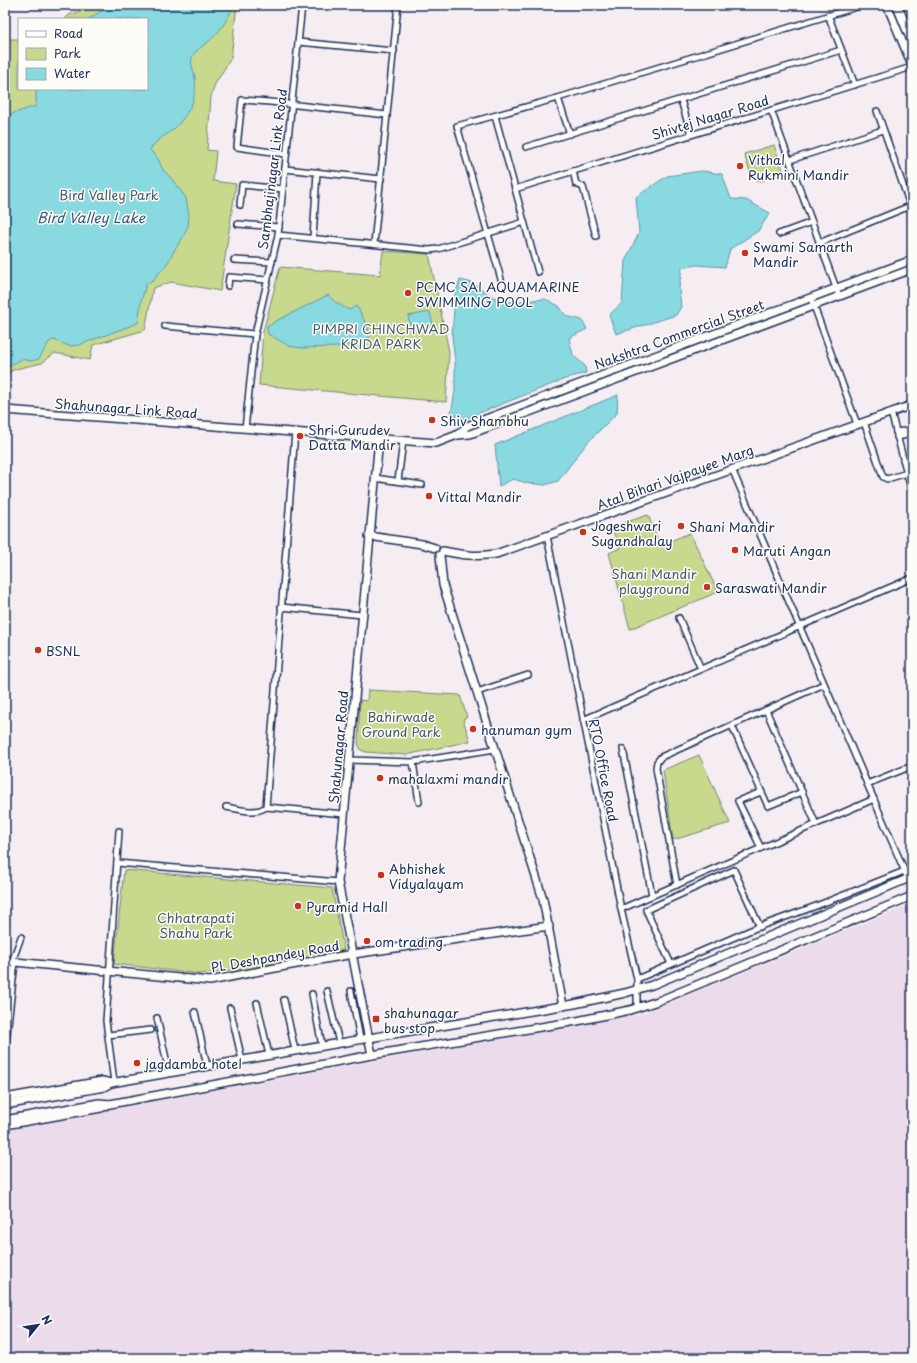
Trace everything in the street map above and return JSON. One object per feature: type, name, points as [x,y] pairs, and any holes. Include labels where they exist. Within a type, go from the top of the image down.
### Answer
[{"type":"main road","points":[[896,5],[912,42]]},
{"type":"street","name":"Sambhajinagar Link Road","points":[[245,429],[254,334],[278,235],[302,5]]},
{"type":"street","points":[[374,244],[398,5]]},
{"type":"street","points":[[501,279],[457,126],[558,98],[863,5]]},
{"type":"street","points":[[887,5],[912,66]]},
{"type":"street","points":[[828,15],[855,84]]},
{"type":"street","points":[[298,42],[394,51]]},
{"type":"street","points":[[526,147],[841,50]]},
{"type":"street","name":"Shivtej Nagar Road","points":[[515,189],[912,66]]},
{"type":"street","points":[[558,98],[570,134]]},
{"type":"street","points":[[286,154],[237,147],[242,100],[387,115]]},
{"type":"street","points":[[681,100],[691,134]]},
{"type":"street","points":[[771,110],[839,296]]},
{"type":"street","points":[[819,242],[911,209],[877,111]]},
{"type":"street","points":[[495,116],[538,272]]},
{"type":"street","points":[[790,160],[883,130]]},
{"type":"street","points":[[284,169],[381,179]]},
{"type":"street","points":[[573,171],[576,184],[583,187],[596,236]]},
{"type":"street","points":[[313,238],[317,172]]},
{"type":"street","points":[[240,205],[242,185],[282,189]]},
{"type":"street","points":[[278,235],[429,250],[438,249],[524,222]]},
{"type":"street","points":[[779,234],[812,222]]},
{"type":"street","points":[[238,224],[279,227]]},
{"type":"street","points":[[234,260],[272,262]]},
{"type":"street","name":"Nakshtra Commercial Street","points":[[457,435],[467,426],[912,260]]},
{"type":"street","name":"Nakshtra Commercial Street","points":[[245,429],[436,443],[457,435],[470,434],[912,269]]},
{"type":"street","points":[[228,286],[230,277],[268,280]]},
{"type":"street","points":[[811,298],[860,423],[883,476],[887,479],[907,473]]},
{"type":"street","points":[[165,326],[254,334]]},
{"type":"street","name":"Atal Bihari Vajpayee Marg","points":[[441,553],[466,556],[496,554],[912,405]]},
{"type":"street","name":"Shahunagar Link Road","points":[[5,410],[245,429]]},
{"type":"street","points":[[891,412],[912,493]]},
{"type":"street","points":[[897,435],[912,430]]},
{"type":"street","points":[[266,807],[295,432]]},
{"type":"street","points":[[897,435],[912,434]]},
{"type":"street","name":"Shahunagar Road","points":[[372,1055],[338,882],[379,439]]},
{"type":"street","points":[[398,481],[403,441]]},
{"type":"street","points":[[903,460],[912,458]]},
{"type":"street","points":[[5,1098],[102,1080],[112,1082],[563,1006],[638,990],[910,878],[905,871],[867,784],[732,469]]},
{"type":"street","points":[[375,478],[422,484]]},
{"type":"street","points":[[369,536],[422,544],[435,548],[436,554],[441,553],[443,585],[543,899],[563,1006]]},
{"type":"street","name":"RTO Office Road","points":[[547,536],[621,909],[637,979],[637,1008]]},
{"type":"street","points":[[583,720],[912,578]]},
{"type":"street","points":[[282,607],[362,615]]},
{"type":"street","points":[[679,618],[701,669]]},
{"type":"street","points":[[477,692],[528,675]]},
{"type":"street","points":[[677,885],[656,768],[657,762],[661,757],[824,684]]},
{"type":"street","points":[[766,710],[816,824]]},
{"type":"street","points":[[732,726],[768,806],[802,792]]},
{"type":"street","points":[[349,760],[413,762],[495,749]]},
{"type":"street","points":[[623,749],[652,895]]},
{"type":"street","points":[[413,762],[419,802]]},
{"type":"street","points":[[867,784],[912,766]]},
{"type":"street","points":[[761,792],[738,801],[761,848]]},
{"type":"street","points":[[621,909],[874,800]]},
{"type":"street","points":[[226,807],[256,811],[262,810],[266,807],[344,814]]},
{"type":"street","points":[[112,1082],[106,1021],[119,831]]},
{"type":"street","points":[[117,863],[338,882]]},
{"type":"street","points":[[637,979],[760,927],[823,904],[912,868]]},
{"type":"street","points":[[671,964],[646,910],[734,870],[760,927]]},
{"type":"street","points":[[5,1125],[101,1108],[110,1104],[372,1055],[566,1023],[637,1008],[658,1001],[912,896]]},
{"type":"street","name":"PL Deshpandey Road","points":[[11,961],[210,981],[353,954],[549,926]]},
{"type":"street","points":[[5,1051],[11,961],[21,937]]},
{"type":"street","points":[[327,991],[339,1043]]},
{"type":"street","points":[[351,991],[360,1039]]},
{"type":"street","points":[[312,994],[322,1046]]},
{"type":"street","points":[[284,1000],[295,1050]]},
{"type":"street","points":[[257,1003],[269,1055]]},
{"type":"street","points":[[230,1008],[242,1060]]},
{"type":"street","points":[[195,1012],[207,1066]]},
{"type":"street","points":[[157,1018],[169,1072]]},
{"type":"street","points":[[108,1035],[151,1030]]},
{"type":"street","points":[[5,1105],[104,1087],[112,1082]]},
{"type":"street","points":[[5,1120],[99,1103],[110,1104]]},
{"type":"shaded area","points":[[912,904],[912,1358],[5,1358],[5,1129],[274,1079],[641,1014]]},
{"type":"green space","name":"Bird Valley Lake","points":[[98,5],[237,5],[231,58],[215,84],[211,97],[207,150],[216,151],[213,181],[236,184],[220,291],[171,282],[153,288],[145,330],[93,345],[90,360],[55,353],[42,363],[16,369],[5,374],[5,39],[18,39],[18,90],[148,90],[148,18],[66,18],[69,15]]},
{"type":"green space","points":[[774,145],[784,173],[758,182],[757,177],[752,178],[744,154]]},
{"type":"green space","name":"PIMPRI CHINCHWAD KRIDA PARK","points":[[383,251],[429,254],[449,352],[446,402],[259,385],[263,332],[280,267],[380,275]]},
{"type":"green space","name":"Shani Mandir playground","points":[[648,515],[660,545],[690,533],[718,592],[630,629],[609,553],[620,548],[611,527]]},
{"type":"green space","name":"Bahirwade Ground Park","points":[[368,690],[460,695],[467,717],[463,719],[470,741],[406,755],[366,752],[361,750],[358,744],[360,700],[367,701]]},
{"type":"green space","points":[[699,755],[730,823],[673,840],[663,770]]},
{"type":"green space","name":"Chhatrapati Shahu Park","points":[[124,870],[332,888],[344,950],[266,970],[237,970],[199,974],[114,964]]},
{"type":"water","name":"Bird Valley Lake","points":[[112,5],[233,5],[229,16],[219,31],[193,55],[192,64],[195,78],[195,94],[189,110],[175,128],[158,141],[150,150],[157,157],[163,170],[186,198],[189,216],[188,226],[167,264],[153,280],[146,284],[141,302],[138,323],[79,345],[69,346],[54,340],[49,342],[39,359],[31,361],[22,359],[5,368],[5,116],[36,106],[36,90],[148,90],[148,18],[90,18]]},
{"type":"water","points":[[702,171],[722,174],[731,199],[746,200],[770,213],[758,231],[730,249],[725,267],[697,265],[682,268],[679,287],[681,307],[676,315],[616,334],[609,315],[622,303],[625,261],[639,233],[636,197],[667,176]]},
{"type":"water","points":[[460,280],[473,283],[493,297],[509,302],[545,299],[559,306],[566,316],[582,320],[587,329],[569,338],[573,355],[585,366],[586,373],[570,377],[464,419],[451,414],[455,391],[455,361],[452,336],[455,295]]},
{"type":"water","points":[[328,295],[338,304],[350,310],[356,306],[358,308],[369,330],[365,331],[370,338],[356,344],[340,347],[302,348],[289,346],[268,334],[267,327],[276,321]]},
{"type":"water","points":[[430,312],[433,325],[411,330],[408,316]]},
{"type":"water","points":[[618,395],[617,413],[587,443],[558,481],[545,485],[527,483],[513,479],[499,486],[495,445]]},
{"type":"place","name":"Vithal Rukmini Mandir","points":[[740,166]]},
{"type":"place","name":"Swami Samarth Mandir","points":[[745,253]]},
{"type":"place","name":"PCMC SAI AQUAMARINE SWIMMING POOL","points":[[408,293]]},
{"type":"place","name":"Shiv Shambhu","points":[[432,420]]},
{"type":"place","name":"Shri Gurudev Datta Mandir","points":[[300,436]]},
{"type":"place","name":"Vittal Mandir","points":[[429,496]]},
{"type":"place","name":"Shani Mandir","points":[[681,526]]},
{"type":"place","name":"Jogeshwari Sugandhalay","points":[[583,532]]},
{"type":"place","name":"Maruti Angan","points":[[735,550]]},
{"type":"place","name":"Saraswati Mandir","points":[[707,587]]},
{"type":"place","name":"BSNL","points":[[38,650]]},
{"type":"place","name":"hanuman gym","points":[[473,729]]},
{"type":"place","name":"mahalaxmi mandir","points":[[380,778]]},
{"type":"place","name":"Abhishek Vidyalayam","points":[[381,875]]},
{"type":"place","name":"Pyramid Hall","points":[[298,906]]},
{"type":"place","name":"om trading","points":[[367,941]]},
{"type":"place","name":"shahunagar bus stop","points":[[376,1019]]},
{"type":"place","name":"jagdamba hotel","points":[[137,1063]]},
{"type":"park label","name":"Bird Valley Park","points":[[109,194]]}]
